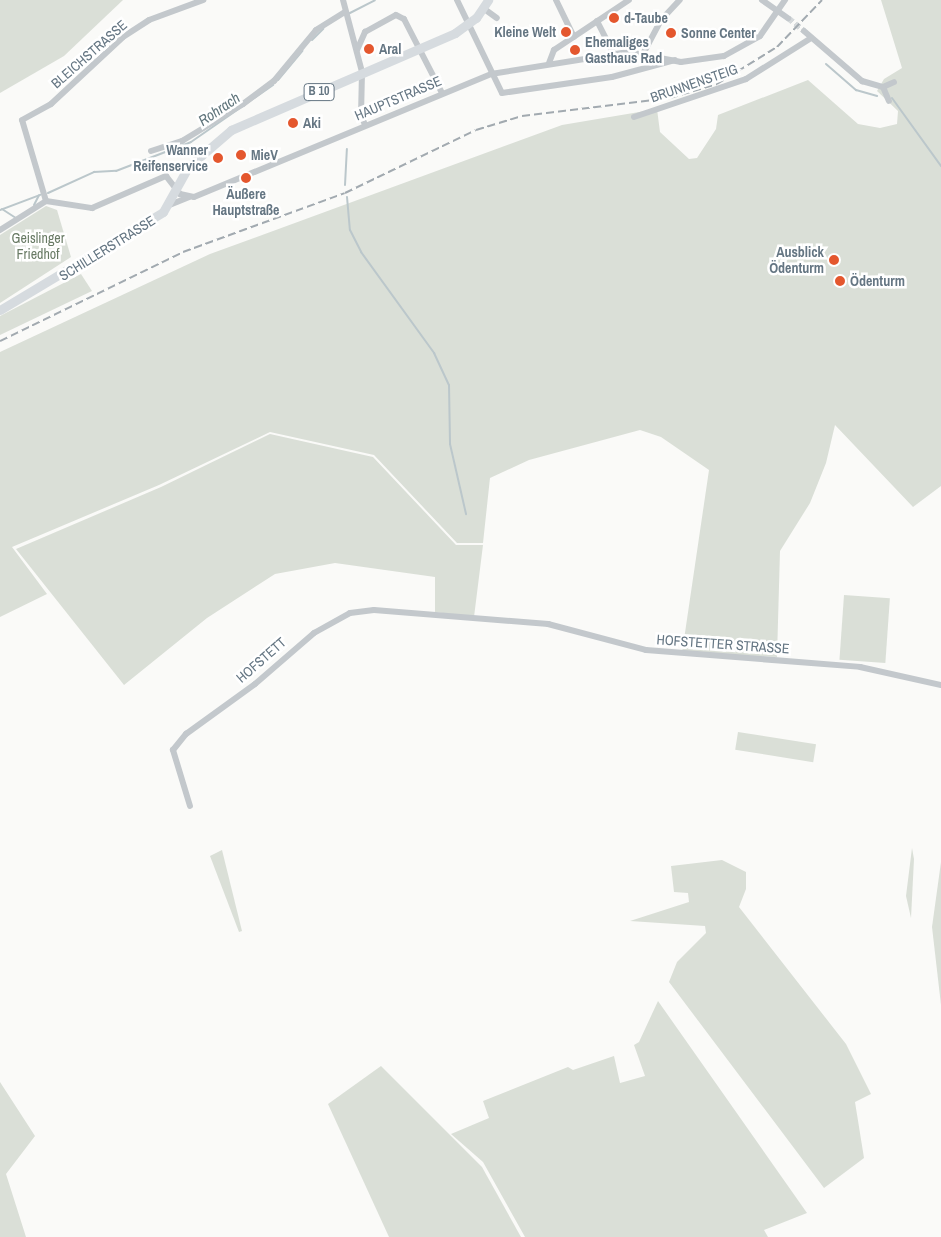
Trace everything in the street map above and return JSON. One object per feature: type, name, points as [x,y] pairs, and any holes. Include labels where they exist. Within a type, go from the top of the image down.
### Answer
[{"type":"main road","name":"B 10","points":[[175,188],[181,177],[232,130],[362,72],[420,49],[467,26],[488,0]]},
{"type":"main road","name":"SCHILLERSTRASSE","points":[[0,310],[52,283],[167,206],[175,188]]},
{"type":"street","name":"BLEICHSTRASSE","points":[[46,201],[22,120],[51,104],[122,38],[149,20],[203,0]]},
{"type":"street","points":[[343,0],[362,72],[361,115],[366,125]]},
{"type":"street","points":[[457,0],[467,26],[502,93],[612,77],[674,60],[702,61],[732,52],[760,36],[786,0]]},
{"type":"street","points":[[556,0],[574,37]]},
{"type":"street","points":[[550,63],[554,50],[629,0]]},
{"type":"street","points":[[643,54],[662,19],[680,0]]},
{"type":"street","points":[[762,0],[788,18]]},
{"type":"street","points":[[483,8],[497,18]]},
{"type":"street","points":[[151,151],[182,142],[243,104],[274,81],[316,30],[345,12]]},
{"type":"street","points":[[357,50],[365,32],[396,15],[404,19],[442,93]]},
{"type":"street","points":[[597,22],[614,54]]},
{"type":"street","points":[[804,31],[862,81],[883,87],[894,82]]},
{"type":"street","name":"BRUNNENSTEIG","points":[[634,117],[739,82],[811,38]]},
{"type":"street","name":"HAUPTSTRASSE","points":[[167,206],[491,74],[614,54],[643,54],[674,60]]},
{"type":"street","points":[[883,87],[889,101]]},
{"type":"street","points":[[0,230],[46,201],[92,208],[166,176],[175,188],[188,197]]},
{"type":"street","name":"HOFSTETT","points":[[190,806],[173,750],[186,734],[255,684],[276,662],[350,614],[374,610],[436,617]]},
{"type":"street","name":"HOFSTETTER STRASSE","points":[[436,617],[548,624],[686,656],[860,667],[941,684]]},
{"type":"green space","points":[[0,0],[123,0],[64,56],[0,93]]},
{"type":"green space","points":[[881,0],[941,0],[941,486],[913,507],[835,425],[826,463],[810,503],[780,551],[777,657],[682,653],[709,470],[661,437],[640,430],[529,460],[490,478],[483,543],[457,543],[374,455],[270,432],[159,485],[12,547],[47,594],[0,617],[0,352],[210,254],[562,125],[657,109],[660,132],[689,159],[697,158],[716,129],[718,115],[808,80],[858,124],[880,128],[897,124],[898,111],[877,91],[884,79],[902,68]]},
{"type":"green space","name":"Geislinger Friedhof","points":[[46,206],[57,210],[71,257],[0,303],[0,235]]},
{"type":"green space","points":[[81,274],[92,291],[0,335],[0,316]]},
{"type":"green space","points":[[270,434],[373,457],[456,545],[483,545],[474,617],[435,612],[435,577],[335,563],[275,574],[207,618],[124,685],[16,549],[161,487]]},
{"type":"green space","points":[[844,595],[890,598],[885,663],[839,660]]},
{"type":"green space","points":[[738,732],[816,744],[813,762],[735,750]]},
{"type":"green space","points":[[912,848],[914,859],[911,918],[906,896]]},
{"type":"green space","points":[[222,850],[242,931],[239,932],[210,856]]},
{"type":"green space","points":[[722,860],[746,872],[746,889],[739,907],[846,1044],[871,1094],[855,1102],[864,1158],[824,1188],[669,982],[677,962],[706,933],[705,926],[630,921],[689,902],[688,893],[674,892],[671,866]]},
{"type":"green space","points":[[941,862],[941,1005],[932,927]]},
{"type":"green space","points":[[658,1001],[807,1213],[764,1230],[768,1237],[525,1237],[483,1162],[451,1134],[489,1118],[483,1101],[568,1067],[573,1070],[614,1056],[620,1083],[645,1076],[634,1045],[639,1042]]},
{"type":"green space","points":[[381,1066],[482,1167],[521,1237],[389,1237],[328,1104]]},
{"type":"green space","points":[[0,1082],[35,1136],[6,1174],[26,1237],[0,1237]]},
{"type":"waterway","name":"Rohrach","points":[[348,14],[375,0]]},
{"type":"waterway","name":"Rohrach","points":[[312,40],[323,29]]},
{"type":"waterway","name":"Rohrach","points":[[278,80],[302,51]]},
{"type":"waterway","points":[[826,64],[856,90],[877,96]]},
{"type":"waterway","name":"Rohrach","points":[[48,193],[94,172],[116,171],[191,142],[273,85]]},
{"type":"waterway","points":[[892,98],[941,166]]},
{"type":"waterway","points":[[345,185],[347,149]]},
{"type":"waterway","name":"Rohrach","points":[[34,205],[39,195]]},
{"type":"waterway","name":"Rohrach","points":[[0,210],[40,195]]},
{"type":"waterway","points":[[347,197],[350,230],[361,252],[434,353],[449,385],[450,444],[466,514]]},
{"type":"waterway","points":[[2,209],[16,218]]},
{"type":"tunnel","points":[[788,18],[804,31]]},
{"type":"railway","points":[[0,341],[183,252],[345,193],[476,130],[522,116],[670,98],[717,84],[777,47],[822,0]]},
{"type":"place","name":"d-Taube","points":[[614,18]]},
{"type":"place","name":"Kleine Welt","points":[[566,32]]},
{"type":"place","name":"Sonne Center","points":[[671,33]]},
{"type":"place","name":"Aral","points":[[369,49]]},
{"type":"place","name":"Ehemaliges Gasthaus Rad","points":[[575,50]]},
{"type":"place","name":"Aki","points":[[293,123]]},
{"type":"place","name":"MieV","points":[[241,155]]},
{"type":"place","name":"Wanner Reifenservice","points":[[218,158]]},
{"type":"place","name":"Äußere Hauptstraße","points":[[246,178]]},
{"type":"place","name":"Ausblick Ödenturm","points":[[834,260]]},
{"type":"place","name":"Ödenturm","points":[[840,281]]}]
